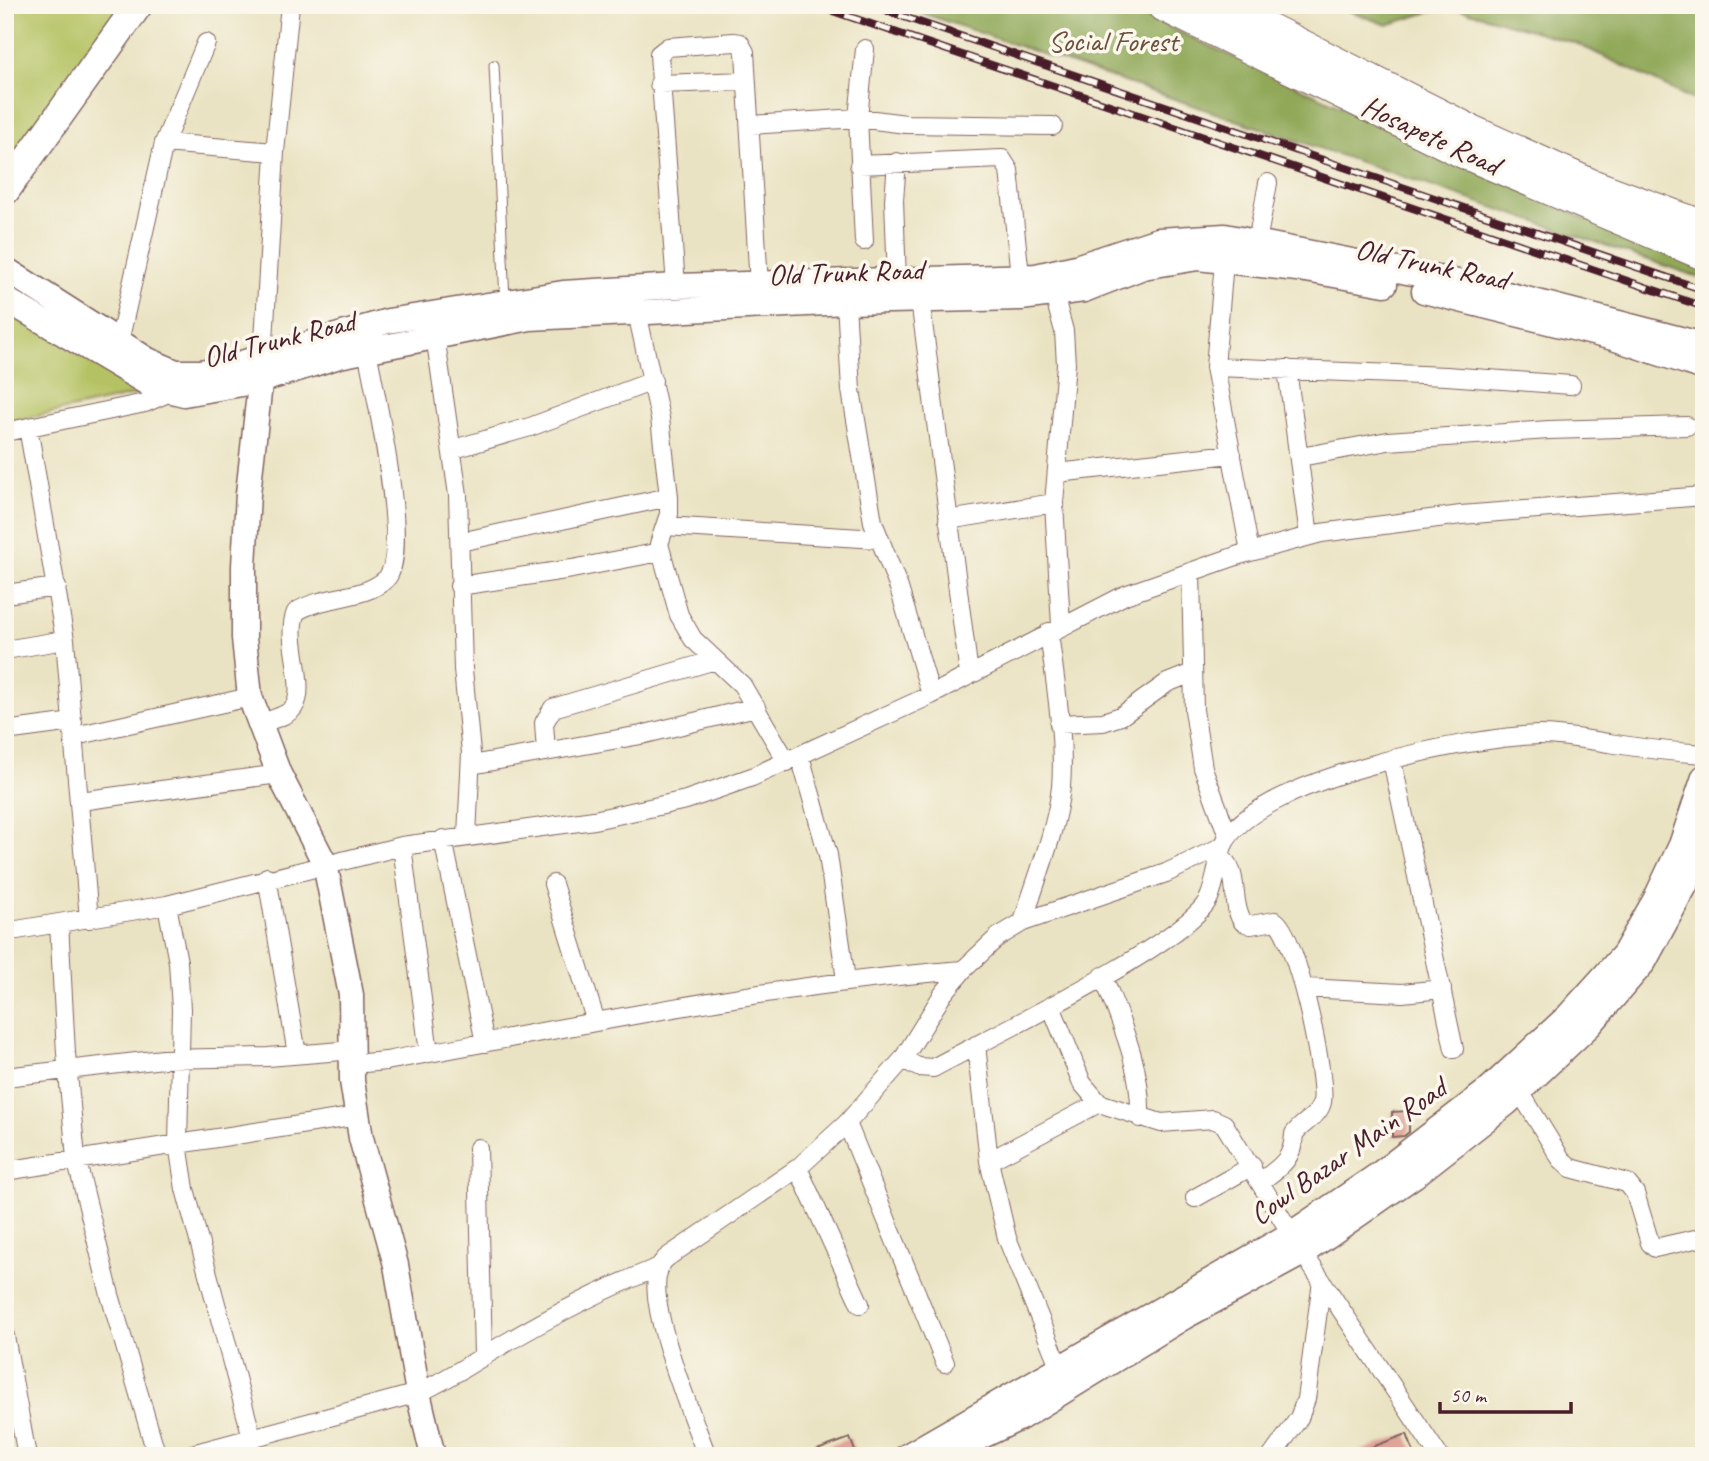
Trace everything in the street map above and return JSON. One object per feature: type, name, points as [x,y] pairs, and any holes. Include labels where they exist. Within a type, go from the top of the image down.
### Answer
[{"type":"highway","name":"Hosapete Road","points":[[1163,5],[1216,17],[1591,185],[1704,228]]},
{"type":"highway","name":"Hosapete Road","points":[[1216,17],[1461,151],[1704,254]]},
{"type":"main road","points":[[5,191],[138,5]]},
{"type":"street","points":[[290,5],[275,152],[261,369],[244,566],[244,638],[250,696],[258,724],[279,774],[325,864],[351,995],[354,1057],[352,1081],[358,1116],[396,1265],[418,1393],[433,1456]]},
{"type":"street","points":[[676,286],[659,85],[659,54],[663,50],[734,42],[740,43],[745,52],[759,285]]},
{"type":"street","points":[[119,342],[164,143],[206,43]]},
{"type":"street","points":[[864,241],[858,118],[865,49]]},
{"type":"street","points":[[659,85],[747,80]]},
{"type":"street","points":[[751,125],[858,118],[906,124],[1053,126]]},
{"type":"street","points":[[164,143],[275,152]]},
{"type":"street","points":[[859,165],[996,158],[1006,163],[1020,276]]},
{"type":"street","points":[[897,162],[894,200],[897,280]]},
{"type":"street","points":[[1257,242],[1268,183]]},
{"type":"street","name":"Old Trunk Road","points":[[5,299],[133,376],[170,393],[184,394],[261,369],[530,318],[920,300],[1052,284],[1147,243],[1185,236],[1306,270],[1418,289],[1613,338],[1704,368]]},
{"type":"street","name":"Old Trunk Road","points":[[1052,284],[1084,290],[1170,261],[1198,258],[1225,248],[1257,242],[1536,299],[1704,345]]},
{"type":"street","points":[[1225,248],[1215,366],[1250,552]]},
{"type":"street","points":[[5,269],[164,369],[187,374],[261,369],[388,321],[505,301],[676,286],[1020,276],[1052,284],[1064,331],[1066,364],[1054,503],[1060,788],[1051,832],[1023,922]]},
{"type":"street","points":[[632,289],[653,381],[669,496],[659,544],[660,552],[679,615],[693,639],[742,685],[793,759],[828,855],[846,980]]},
{"type":"street","points":[[920,300],[969,674]]},
{"type":"street","points":[[846,302],[851,390],[878,539],[899,588],[931,695]]},
{"type":"street","points":[[435,335],[454,449],[460,542],[459,586],[471,765],[467,836]]},
{"type":"street","points":[[258,724],[286,714],[294,707],[297,696],[292,627],[296,612],[317,602],[375,587],[388,577],[394,565],[396,542],[391,483],[367,350]]},
{"type":"street","points":[[1215,366],[1572,385]]},
{"type":"street","points":[[1287,369],[1309,536]]},
{"type":"street","points":[[454,449],[530,427],[653,381]]},
{"type":"street","points":[[5,432],[145,403],[170,393]]},
{"type":"street","points":[[1300,457],[1388,441],[1549,430],[1687,426]]},
{"type":"street","points":[[28,427],[65,640],[89,919]]},
{"type":"street","points":[[1057,473],[1232,454]]},
{"type":"street","points":[[460,542],[669,496]]},
{"type":"street","points":[[5,932],[167,905],[267,877],[402,846],[594,820],[686,800],[793,759],[931,695],[1125,595],[1250,552],[1309,536],[1461,515],[1704,496]]},
{"type":"street","points":[[948,520],[1054,503]]},
{"type":"street","points":[[664,526],[878,539]]},
{"type":"street","points":[[459,586],[660,552]]},
{"type":"street","points":[[1191,572],[1194,710],[1203,768],[1231,870],[1240,918],[1251,925],[1280,923],[1305,988],[1322,1104],[1318,1113],[1294,1134],[1293,1149],[1287,1161],[1195,1198]]},
{"type":"street","points":[[5,594],[57,587]]},
{"type":"street","points":[[5,650],[65,640]]},
{"type":"street","points":[[546,751],[544,723],[553,708],[715,660]]},
{"type":"street","points":[[1059,724],[1104,722],[1121,716],[1167,683],[1192,673]]},
{"type":"street","points":[[5,731],[74,729],[250,696]]},
{"type":"street","points":[[471,765],[641,735],[756,707]]},
{"type":"street","points":[[903,1059],[918,1067],[933,1068],[1051,1006],[1184,926],[1209,898],[1223,847],[1249,816],[1314,783],[1392,760],[1478,742],[1541,735],[1704,754]]},
{"type":"street","points":[[1392,760],[1454,1049]]},
{"type":"street","points":[[80,801],[279,774]]},
{"type":"street","name":"Cowl Bazar Main Road","points":[[1297,1244],[1566,1033],[1624,954],[1655,900],[1681,845],[1704,776]]},
{"type":"street","points":[[443,839],[485,1043]]},
{"type":"street","points":[[907,1456],[1068,1372],[1184,1317],[1297,1244],[1414,1176],[1520,1092],[1566,1033],[1644,962],[1688,880],[1704,842]]},
{"type":"street","points":[[402,846],[429,1053]]},
{"type":"street","points":[[185,1456],[418,1393],[445,1381],[482,1356],[593,1295],[659,1267],[675,1252],[798,1168],[847,1123],[903,1059],[943,994],[963,970],[998,937],[1023,922],[1140,883],[1223,847]]},
{"type":"street","points":[[267,877],[297,1055]]},
{"type":"street","points":[[553,884],[596,1022]]},
{"type":"street","points":[[167,905],[178,962],[178,1144],[185,1189],[253,1437]]},
{"type":"street","points":[[59,923],[76,1158],[110,1296],[157,1456]]},
{"type":"street","points":[[5,1077],[180,1058],[297,1055],[354,1057],[429,1053],[846,980],[963,970]]},
{"type":"street","points":[[1103,975],[1135,1063],[1141,1096],[1140,1118]]},
{"type":"street","points":[[1305,988],[1402,993],[1442,989]]},
{"type":"street","points":[[1051,1006],[1082,1083],[1099,1103],[1140,1118],[1180,1124],[1213,1119],[1224,1124],[1297,1244],[1439,1456]]},
{"type":"street","points":[[976,1045],[989,1161],[1007,1238],[1068,1372]]},
{"type":"street","points":[[1520,1092],[1561,1159],[1571,1168],[1627,1183],[1635,1193],[1650,1243],[1655,1248],[1704,1237]]},
{"type":"street","points":[[989,1161],[1099,1103]]},
{"type":"street","points":[[5,1171],[358,1116]]},
{"type":"street","points":[[847,1123],[945,1363]]},
{"type":"street","points":[[478,1148],[482,1356]]},
{"type":"street","points":[[798,1168],[860,1304]]},
{"type":"street","points":[[659,1267],[656,1281],[666,1339],[707,1456]]},
{"type":"street","points":[[1272,1456],[1299,1418],[1306,1399],[1322,1281]]},
{"type":"street","points":[[5,1336],[27,1456]]},
{"type":"street","points":[[941,1456],[1020,1418],[1068,1372]]},
{"type":"lane","points":[[494,65],[505,301]]},
{"type":"green space","points":[[5,5],[123,5],[5,176]]},
{"type":"green space","name":"Social Forest","points":[[898,5],[1121,5],[1631,240],[1704,264],[1704,279]]},
{"type":"green space","points":[[1332,5],[1704,5],[1704,105],[1578,44],[1449,6],[1387,25]]},
{"type":"green space","points":[[5,309],[147,392],[5,423]]},
{"type":"building","points":[[1409,1111],[1409,1132],[1404,1136],[1392,1137],[1392,1112]]},
{"type":"building","points":[[1407,1434],[1415,1456],[1353,1456],[1353,1454]]},
{"type":"building","points":[[850,1438],[857,1456],[806,1456],[806,1454]]},
{"type":"railway","points":[[815,5],[1704,307]]},
{"type":"railway","points":[[869,5],[1704,290]]}]
